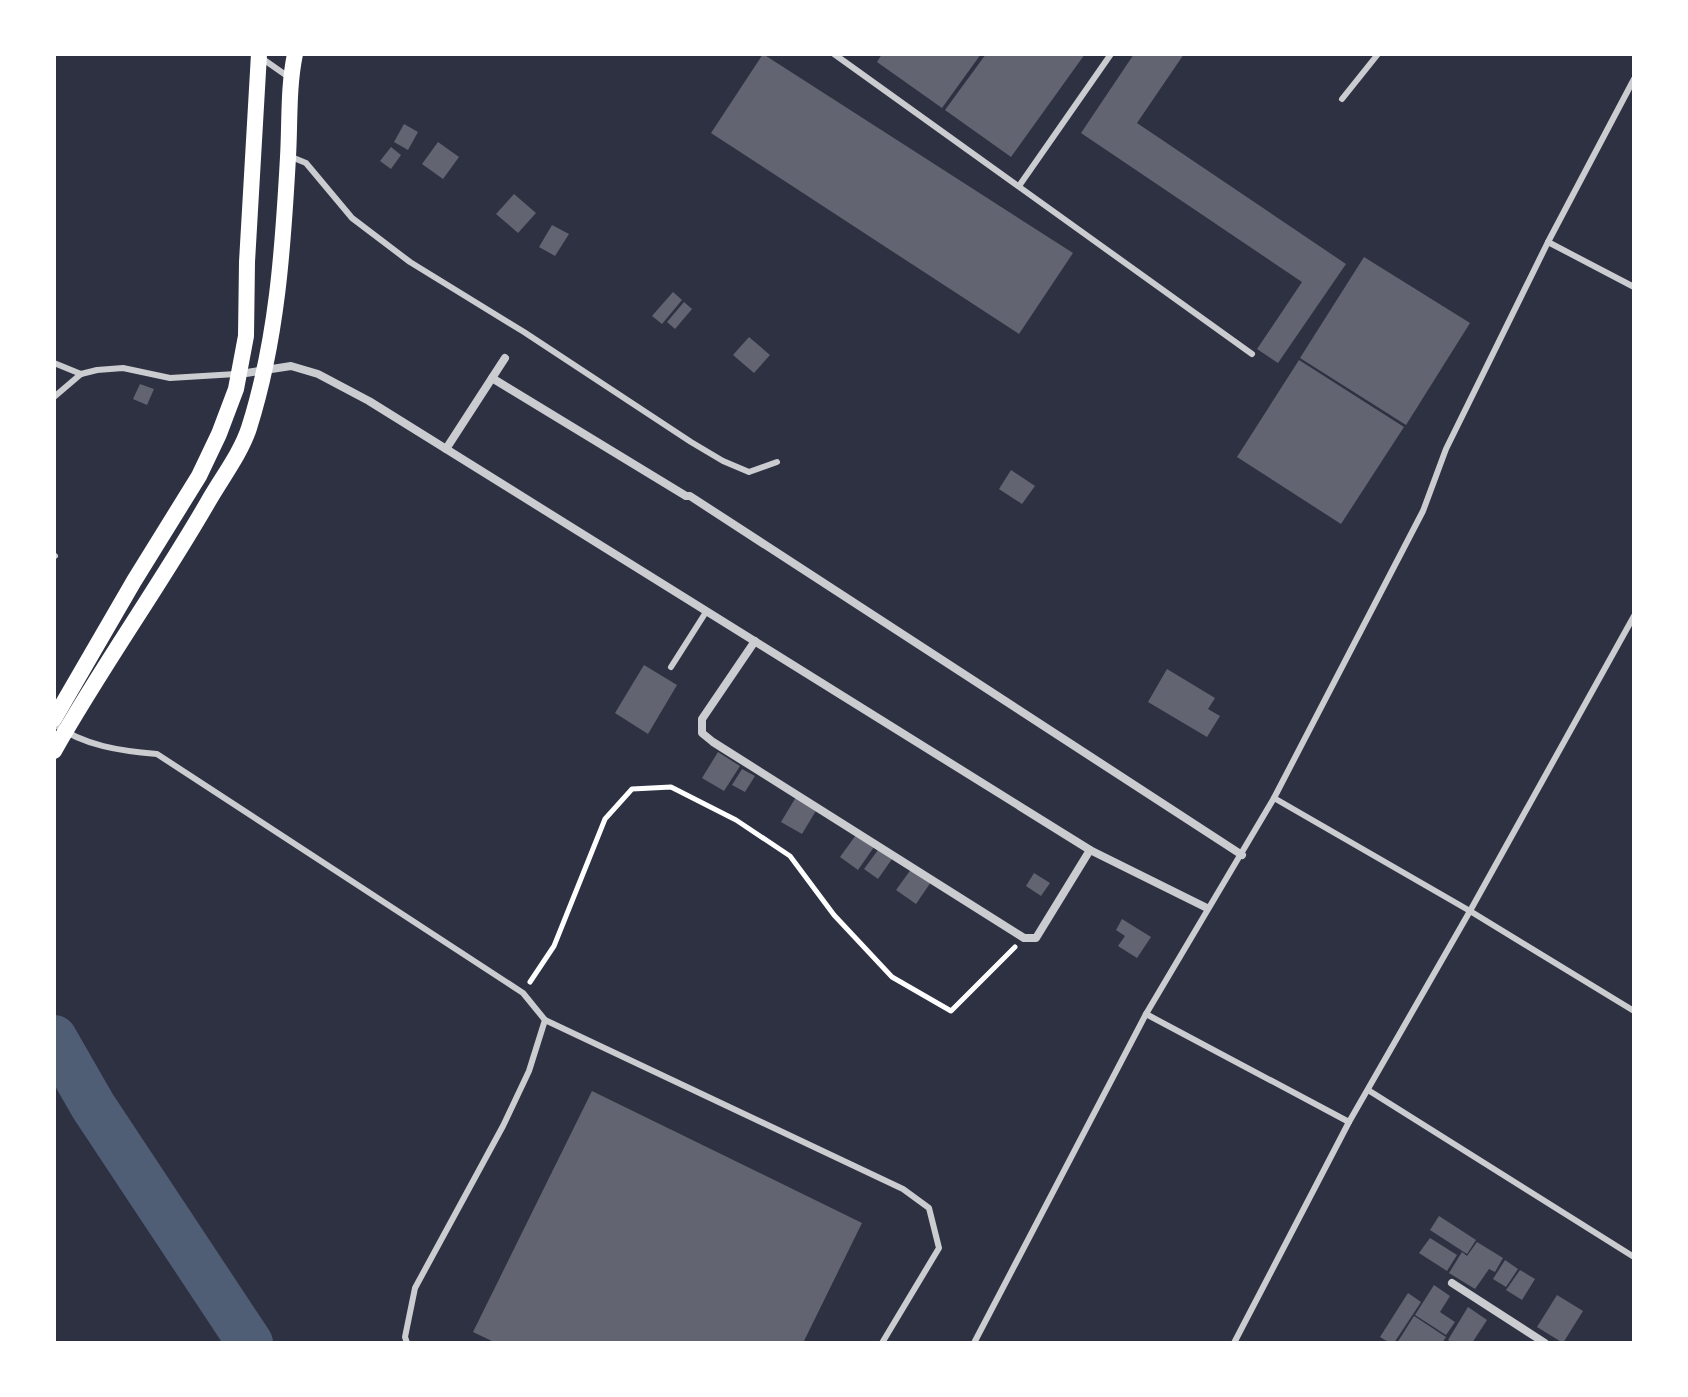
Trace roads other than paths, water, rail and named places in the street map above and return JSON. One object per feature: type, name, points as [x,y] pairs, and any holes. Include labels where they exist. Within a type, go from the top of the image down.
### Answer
[{"type":"main road","points":[[58,725],[170,567],[248,431],[264,370],[278,293],[290,78],[295,54]]},
{"type":"main road","points":[[54,751],[58,725],[134,581],[199,476],[219,434],[240,374],[246,336],[258,55]]},
{"type":"street","points":[[446,449],[505,358]]},
{"type":"street","points":[[240,374],[291,366],[318,374],[369,401],[1090,850],[1207,908]]},
{"type":"street","points":[[492,378],[690,496],[1242,855]]},
{"type":"street","points":[[755,641],[702,719],[702,733],[1024,938],[1036,938],[1090,850]]},
{"type":"street","points":[[1452,1283],[1545,1343]]},
{"type":"lane","points":[[834,54],[1252,354]]},
{"type":"lane","points":[[1019,186],[1111,54]]},
{"type":"lane","points":[[1342,99],[1378,54]]},
{"type":"lane","points":[[258,55],[290,78]]},
{"type":"lane","points":[[974,1343],[1146,1014],[1274,798],[1423,511],[1446,449],[1548,242],[1634,79]]},
{"type":"lane","points":[[288,155],[306,163],[352,218],[398,254],[691,442],[749,472],[777,462]]},
{"type":"lane","points":[[1548,242],[1634,287]]},
{"type":"lane","points":[[54,363],[81,374],[123,368],[170,378],[240,374]]},
{"type":"lane","points":[[54,397],[81,374]]},
{"type":"lane","points":[[671,667],[706,612]]},
{"type":"lane","points":[[1234,1343],[1349,1122],[1634,616]]},
{"type":"lane","points":[[58,725],[113,750],[157,754],[523,993],[545,1020],[903,1189],[929,1208],[939,1248],[882,1343]]},
{"type":"lane","points":[[1274,798],[1470,911],[1634,1011]]},
{"type":"lane","points":[[1146,1014],[1349,1122]]},
{"type":"lane","points":[[407,1343],[405,1337],[415,1288],[503,1126],[529,1071],[545,1020]]},
{"type":"lane","points":[[1368,1090],[1634,1257]]},
{"type":"waterway","points":[[54,1038],[93,1106],[250,1343]]}]
